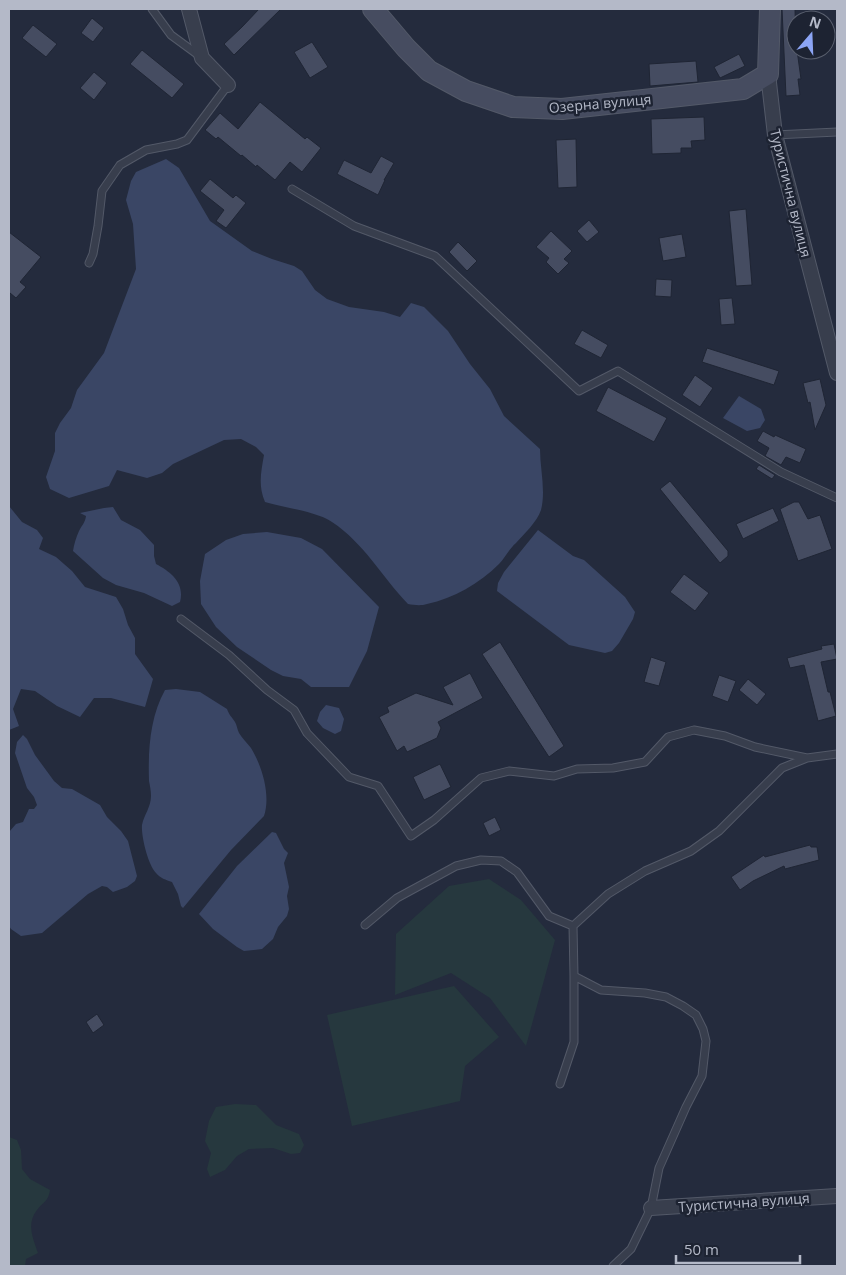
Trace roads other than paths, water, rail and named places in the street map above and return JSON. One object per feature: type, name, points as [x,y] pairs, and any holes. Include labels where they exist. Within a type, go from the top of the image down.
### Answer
[{"type":"street","points":[[189,9],[202,58],[228,85]]},
{"type":"street","name":"Озерна вулиця","points":[[373,9],[406,48],[429,71],[466,91],[513,107],[562,109],[743,89],[768,74]]},
{"type":"street","name":"Туристична вулиця","points":[[770,9],[768,74],[775,135],[837,373]]},
{"type":"street","name":"Туристична вулиця","points":[[651,1208],[837,1196]]},
{"type":"lane","points":[[152,9],[171,35],[202,58]]},
{"type":"lane","points":[[89,263],[93,254],[102,191],[120,165],[146,150],[177,144],[187,140],[228,85]]},
{"type":"lane","points":[[775,135],[837,132]]},
{"type":"lane","points":[[292,189],[354,226],[434,256],[579,391],[618,371],[781,472],[837,498]]},
{"type":"lane","points":[[181,619],[229,655],[267,690],[294,710],[307,733],[349,776],[378,786],[411,836],[434,820],[481,778],[509,771],[554,776],[577,769],[613,768],[645,762],[668,737],[694,730],[726,736],[755,747],[807,758]]},
{"type":"lane","points":[[560,1084],[574,1042],[573,926],[608,894],[645,871],[691,851],[719,831],[782,768],[807,758],[837,754]]},
{"type":"lane","points":[[364,925],[397,898],[456,866],[481,860],[501,861],[517,872],[549,916],[573,926]]},
{"type":"lane","points":[[574,976],[601,990],[645,993],[666,997],[696,1015],[703,1029],[706,1041],[706,1055],[702,1076],[658,1168],[651,1208],[631,1249],[613,1266]]},
{"type":"water","points":[[166,159],[179,168],[210,221],[252,251],[294,266],[302,271],[315,290],[327,299],[349,307],[384,312],[400,317],[411,303],[424,307],[448,331],[470,364],[490,389],[504,416],[540,449],[543,487],[541,510],[537,519],[501,562],[483,578],[447,598],[422,605],[408,604],[354,540],[332,522],[309,512],[265,502],[261,485],[264,455],[256,447],[241,439],[224,440],[173,464],[162,473],[147,478],[117,470],[109,486],[69,498],[50,489],[46,477],[55,451],[55,433],[71,408],[77,390],[104,353],[136,269],[133,224],[126,200],[131,181],[136,172]]},
{"type":"water","points":[[739,396],[761,409],[765,420],[760,428],[747,431],[723,418]]},
{"type":"water","points":[[9,506],[22,522],[37,530],[43,538],[39,549],[56,557],[72,571],[85,587],[116,597],[135,638],[135,654],[153,679],[145,707],[111,698],[94,698],[80,717],[57,706],[35,691],[21,689],[13,709],[19,726],[9,730]]},
{"type":"water","points":[[113,507],[121,520],[140,530],[154,545],[156,564],[172,575],[179,584],[180,602],[172,606],[144,593],[116,585],[103,578],[73,551],[86,516],[80,513]]},
{"type":"water","points":[[538,530],[573,556],[584,560],[625,597],[635,612],[619,643],[612,651],[605,653],[569,645],[497,591],[498,583],[504,572]]},
{"type":"water","points":[[267,532],[301,538],[322,549],[379,607],[367,651],[349,687],[311,687],[301,679],[283,676],[271,670],[237,647],[216,627],[201,604],[200,581],[205,554],[226,540],[243,534]]},
{"type":"water","points":[[176,689],[200,692],[227,709],[236,723],[239,733],[251,748],[259,763],[266,790],[264,816],[231,850],[183,908],[172,882],[159,876],[150,864],[142,830],[143,821],[151,800],[149,758],[153,722],[165,690]]},
{"type":"water","points":[[326,705],[339,708],[344,719],[341,731],[335,734],[323,728],[317,721],[320,712]]},
{"type":"water","points":[[23,735],[54,781],[62,788],[72,789],[100,805],[107,817],[128,841],[137,876],[135,881],[127,887],[113,892],[107,887],[102,886],[88,894],[42,933],[21,936],[9,926],[9,832],[16,824],[23,822],[29,809],[34,809],[37,805],[27,788],[15,753],[17,742]]},
{"type":"water","points":[[272,832],[276,833],[288,853],[284,863],[289,887],[287,896],[289,909],[287,916],[278,927],[273,939],[262,949],[244,951],[213,929],[199,914],[237,866]]}]
